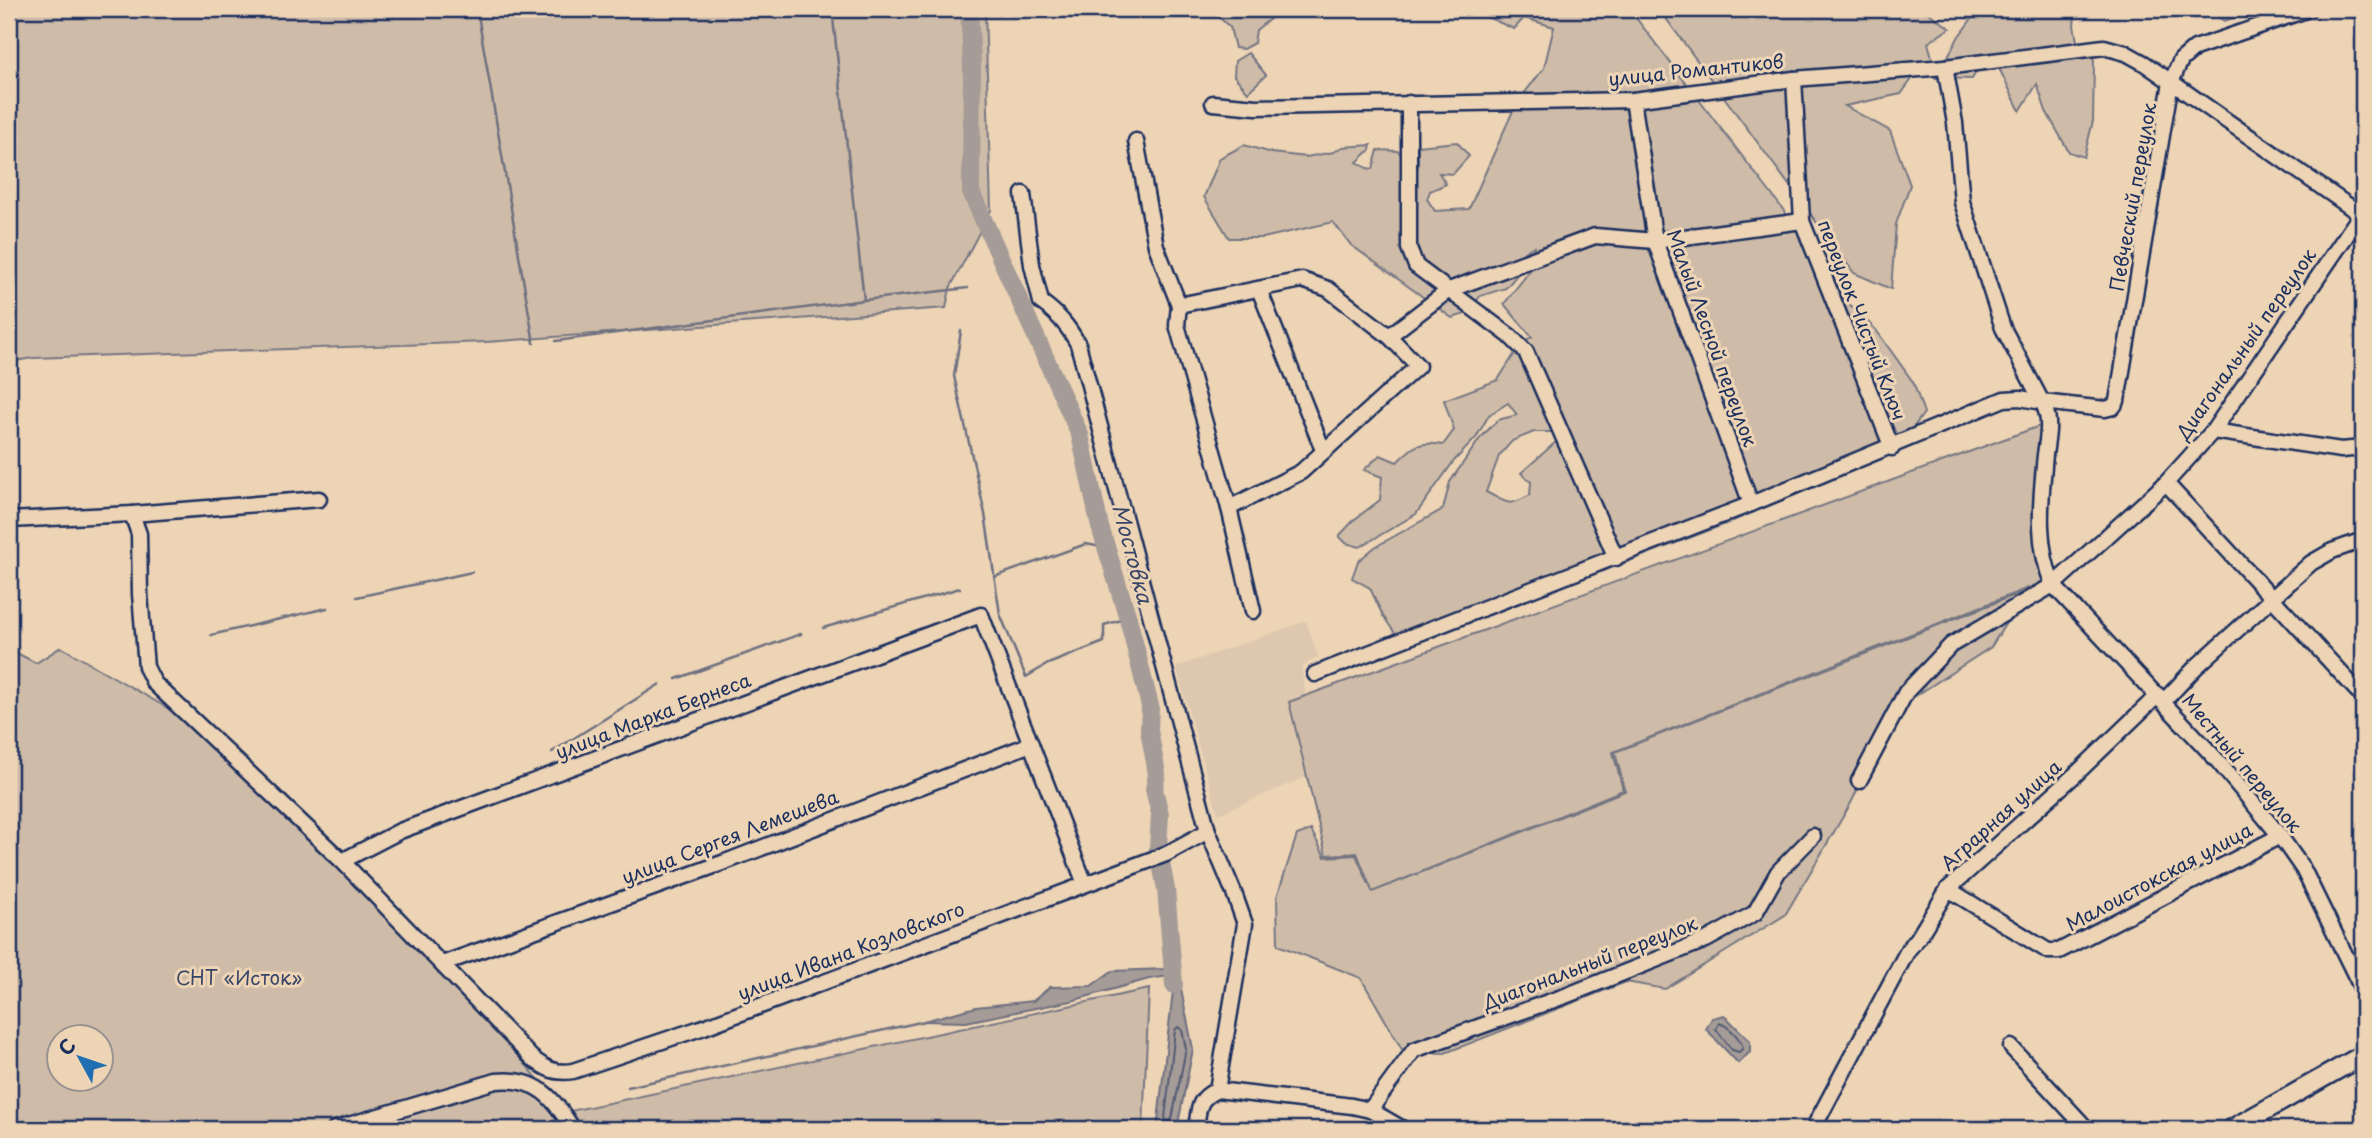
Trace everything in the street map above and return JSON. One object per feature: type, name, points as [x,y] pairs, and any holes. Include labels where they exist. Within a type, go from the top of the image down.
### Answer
[{"type":"main road","points":[[2232,1129],[2363,1055]]},
{"type":"street","name":"Певческий переулок","points":[[1315,674],[1892,448],[2004,399],[2020,398],[2105,409],[2113,407],[2117,401],[2171,82],[2181,60],[2195,48],[2309,9]]},
{"type":"street","name":"улица Романтиков","points":[[1213,103],[1256,107],[1633,100],[1794,79],[1945,67],[2104,47],[2126,53],[2171,82],[2363,214]]},
{"type":"street","points":[[1945,67],[1955,123],[1962,202],[2003,328],[2050,420],[2041,504],[2044,564],[2053,585]]},
{"type":"street","name":"переулок Чистый Ключ","points":[[1794,79],[1802,221],[1892,448]]},
{"type":"street","name":"Малый Лесной переулок","points":[[1633,100],[1655,241],[1751,504]]},
{"type":"street","points":[[1409,103],[1409,248],[1416,266],[1510,336],[1526,352],[1616,558]]},
{"type":"street","points":[[1136,141],[1156,246],[1180,305],[1177,325],[1229,508],[1253,611]]},
{"type":"street","points":[[1023,194],[1032,265],[1041,302],[1068,326],[1078,344],[1208,831],[1245,924],[1217,1090]]},
{"type":"street","name":"Диагональный переулок","points":[[1859,781],[1906,692],[1951,645],[2053,585],[2166,483],[2213,431],[2363,214]]},
{"type":"street","points":[[1389,336],[1449,290],[1595,236],[1655,241],[1802,221]]},
{"type":"street","points":[[1180,305],[1302,280],[1328,289],[1389,336],[1418,366],[1301,472],[1229,508]]},
{"type":"street","points":[[1259,289],[1323,450]]},
{"type":"street","points":[[2213,431],[2340,450],[2363,448]]},
{"type":"street","points":[[2166,483],[2363,697]]},
{"type":"street","points":[[9,520],[132,514],[319,499]]},
{"type":"street","points":[[132,514],[139,534],[140,594],[146,667],[154,684],[342,861],[442,964]]},
{"type":"street","name":"Аграрная улица","points":[[1813,1129],[1865,1036],[1908,950],[1948,889],[2311,563],[2332,551],[2363,540]]},
{"type":"street","name":"Местный переулок","points":[[2053,585],[2161,698],[2280,836],[2304,869],[2363,991]]},
{"type":"street","name":"улица Марка Бернеса","points":[[342,861],[400,831],[981,615],[1031,744]]},
{"type":"street","points":[[1031,744],[1085,884]]},
{"type":"street","name":"улица Сергея Лемешева","points":[[442,964],[725,862],[1031,744]]},
{"type":"street","name":"улица Ивана Козловского","points":[[442,964],[532,1058],[559,1073],[573,1071],[704,1027],[1160,856],[1208,831]]},
{"type":"street","name":"Диагональный переулок","points":[[1370,1111],[1414,1050],[1565,996],[1694,945],[1755,913],[1778,872],[1813,836]]},
{"type":"street","name":"Малоистокская улица","points":[[1948,889],[2048,951],[2059,951],[2280,836]]},
{"type":"street","points":[[2011,1047],[2087,1129]]},
{"type":"street","points":[[335,1129],[496,1081],[510,1080],[537,1087],[557,1104],[573,1129]]},
{"type":"street","points":[[1196,1129],[1205,1095],[1217,1090],[1319,1101],[1370,1111],[1403,1129]]},
{"type":"shaded area","points":[[1306,621],[1318,656],[1302,667],[1314,774],[1218,814],[1176,667]]},
{"type":"green space","points":[[9,9],[985,9],[991,210],[950,288],[946,308],[486,342],[33,358],[9,362]]},
{"type":"green space","points":[[1217,9],[1275,9],[1271,18],[1256,30],[1254,43],[1243,49],[1235,48],[1230,27],[1214,13]]},
{"type":"green space","points":[[1469,9],[1629,9],[1782,208],[1838,293],[1876,330],[1913,382],[1924,413],[1897,449],[1883,458],[1728,523],[1405,647],[1383,616],[1370,588],[1352,578],[1358,561],[1375,547],[1443,509],[1450,482],[1481,437],[1498,420],[1517,415],[1508,403],[1489,415],[1476,438],[1454,461],[1416,514],[1360,547],[1346,543],[1339,536],[1355,519],[1380,500],[1382,477],[1364,470],[1380,455],[1397,462],[1417,446],[1443,445],[1454,430],[1444,400],[1498,380],[1522,342],[1532,337],[1504,304],[1531,269],[1534,246],[1524,252],[1521,270],[1506,288],[1480,296],[1469,313],[1452,318],[1351,245],[1333,222],[1263,238],[1229,238],[1204,197],[1220,158],[1244,145],[1272,153],[1306,157],[1334,152],[1342,147],[1371,145],[1370,150],[1357,162],[1373,169],[1378,150],[1398,151],[1407,161],[1418,166],[1418,146],[1457,142],[1469,156],[1453,174],[1439,173],[1446,184],[1430,191],[1427,199],[1435,211],[1469,209],[1516,104],[1544,68],[1554,27],[1524,18],[1514,29]],"holes":[[[1534,432],[1555,432],[1557,441],[1521,473],[1531,482],[1530,495],[1517,502],[1508,503],[1486,492],[1499,456],[1512,441]]]},
{"type":"green space","points":[[1659,9],[1923,9],[1950,28],[1928,43],[1934,64],[1915,75],[1901,94],[1845,106],[1890,131],[1910,185],[1896,224],[1891,289],[1854,273]]},
{"type":"green space","points":[[1979,9],[2076,9],[2074,25],[2078,47],[2094,60],[2093,121],[2084,157],[2069,152],[2046,111],[2037,84],[2020,111],[1995,60],[1984,58],[1972,79],[1936,78],[1959,36]]},
{"type":"green space","points":[[2207,9],[2261,9],[2224,21]]},
{"type":"green space","points":[[1248,53],[1266,75],[1248,92],[1234,76],[1235,61]]},
{"type":"green space","points":[[2045,424],[2035,497],[2034,537],[2043,582],[1613,752],[1623,790],[1372,892],[1625,791],[1615,752],[2043,584],[2011,615],[1991,647],[1897,708],[1851,803],[1785,915],[1665,989],[1626,982],[1445,1053],[1403,1051],[1361,978],[1278,945],[1277,897],[1297,835],[1311,830],[1325,857],[1356,855],[1372,891],[1357,853],[1326,855],[1289,702]]},
{"type":"green space","name":"СНТ «Исток»","points":[[61,647],[176,713],[330,855],[469,998],[566,1112],[1149,989],[1143,1129],[9,1129],[9,649],[36,663]]},
{"type":"water","points":[[1172,962],[1181,972],[1181,989],[1193,1049],[1177,1129],[1157,1129],[1173,991],[1169,976],[1071,1001],[966,1022],[924,1021],[976,1007],[1033,1001],[1050,987],[1091,986],[1112,971],[1166,969]]},
{"type":"water","points":[[1724,1015],[1750,1041],[1750,1052],[1738,1063],[1706,1029],[1712,1018]]},
{"type":"waterway","points":[[477,9],[534,343]]},
{"type":"waterway","points":[[832,9],[864,300],[968,288]]},
{"type":"waterway","name":"Мостовка","points":[[969,9],[972,65],[971,192],[1080,435],[1100,527],[1128,618],[1150,706],[1149,730],[1157,774],[1154,789],[1160,814],[1158,848],[1166,889],[1174,985]]},
{"type":"waterway","points":[[556,341],[864,300]]},
{"type":"waterway","points":[[961,331],[954,376],[985,514],[1000,614],[1026,677],[1048,664],[1104,642],[1104,625],[1128,618]]},
{"type":"waterway","points":[[994,577],[1086,544],[1106,548]]},
{"type":"waterway","points":[[357,597],[472,572]]},
{"type":"waterway","points":[[823,628],[960,588]]},
{"type":"waterway","points":[[211,635],[327,608]]},
{"type":"waterway","points":[[676,679],[801,634]]},
{"type":"waterway","points":[[552,752],[660,684]]},
{"type":"waterway","points":[[628,1087],[925,1021]]}]
